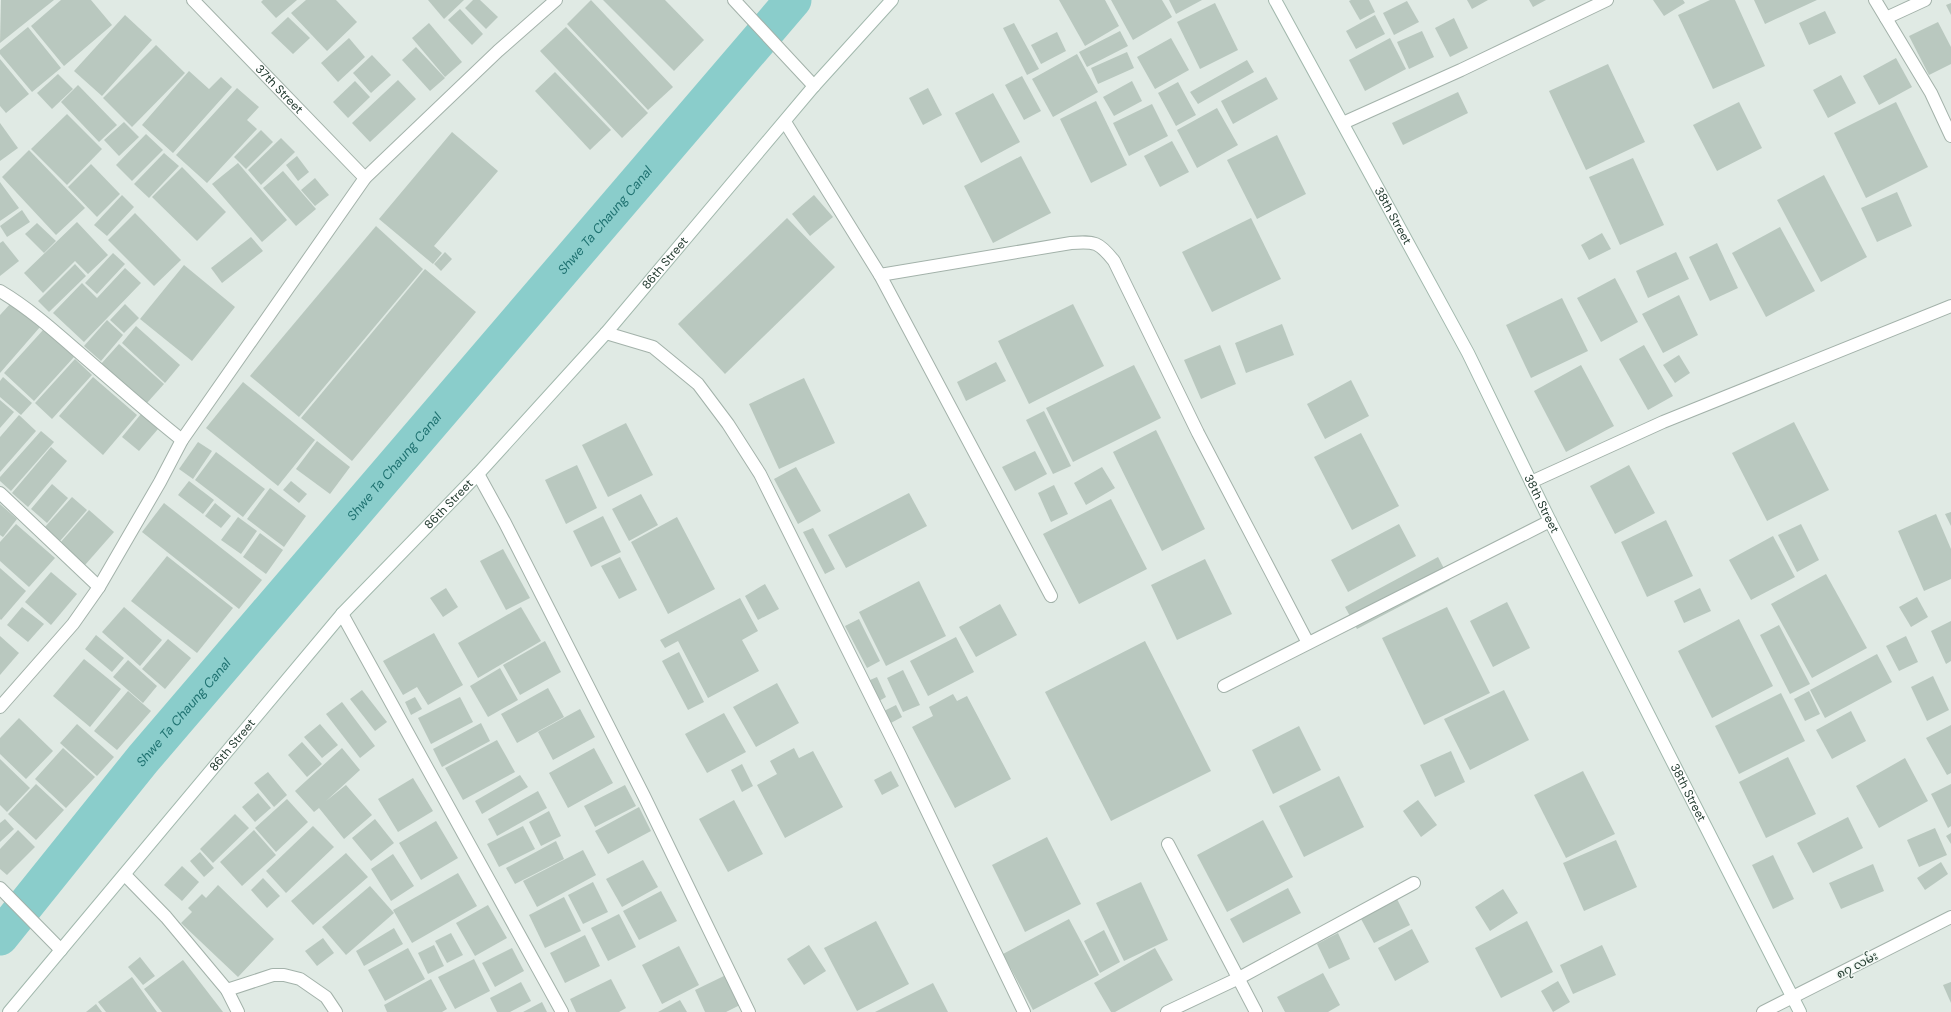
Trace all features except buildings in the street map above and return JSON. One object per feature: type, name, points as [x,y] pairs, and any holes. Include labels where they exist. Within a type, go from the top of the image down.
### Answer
[{"type":"street","name":"37th Street","points":[[193,0],[365,178]]},
{"type":"street","points":[[0,707],[73,624],[99,587],[160,482],[182,440],[365,178],[498,51],[556,0]]},
{"type":"street","points":[[734,0],[814,86]]},
{"type":"street","name":"86th Street","points":[[9,1012],[342,614],[478,474],[606,333],[814,86],[892,0]]},
{"type":"street","name":"38th Street","points":[[1275,0],[1468,353],[1530,482],[1800,1012]]},
{"type":"street","points":[[1343,123],[1461,70],[1607,0]]},
{"type":"street","points":[[1875,0],[1930,93],[1951,136]]},
{"type":"street","points":[[1886,18],[1925,0]]},
{"type":"street","points":[[785,122],[880,275],[1051,596]]},
{"type":"street","points":[[880,275],[1071,243],[1092,241],[1105,250],[1114,261],[1198,433],[1308,643]]},
{"type":"street","points":[[0,291],[15,300],[56,332],[142,408],[182,440]]},
{"type":"street","points":[[1530,482],[1663,422],[1951,306]]},
{"type":"street","points":[[606,333],[652,347],[698,384],[728,424],[760,474],[900,755],[1024,1012]]},
{"type":"street","points":[[478,474],[505,523],[644,796],[749,1012]]},
{"type":"street","points":[[0,493],[99,587]]},
{"type":"street","points":[[1224,686],[1550,521]]},
{"type":"street","points":[[342,614],[562,1012]]},
{"type":"street","points":[[1168,844],[1256,1012]]},
{"type":"street","points":[[125,875],[166,917],[228,990],[238,1012]]},
{"type":"street","points":[[1167,1012],[1239,978],[1414,883]]},
{"type":"street","points":[[4,891],[61,950]]},
{"type":"street","name":"၈၇ လမ်း","points":[[1763,1012],[1951,917]]},
{"type":"street","points":[[228,990],[272,975],[284,975],[300,980],[326,997],[336,1012]]},
{"type":"waterway","name":"Shwe Ta Chaung Canal","points":[[0,937],[143,759],[793,0]]}]
